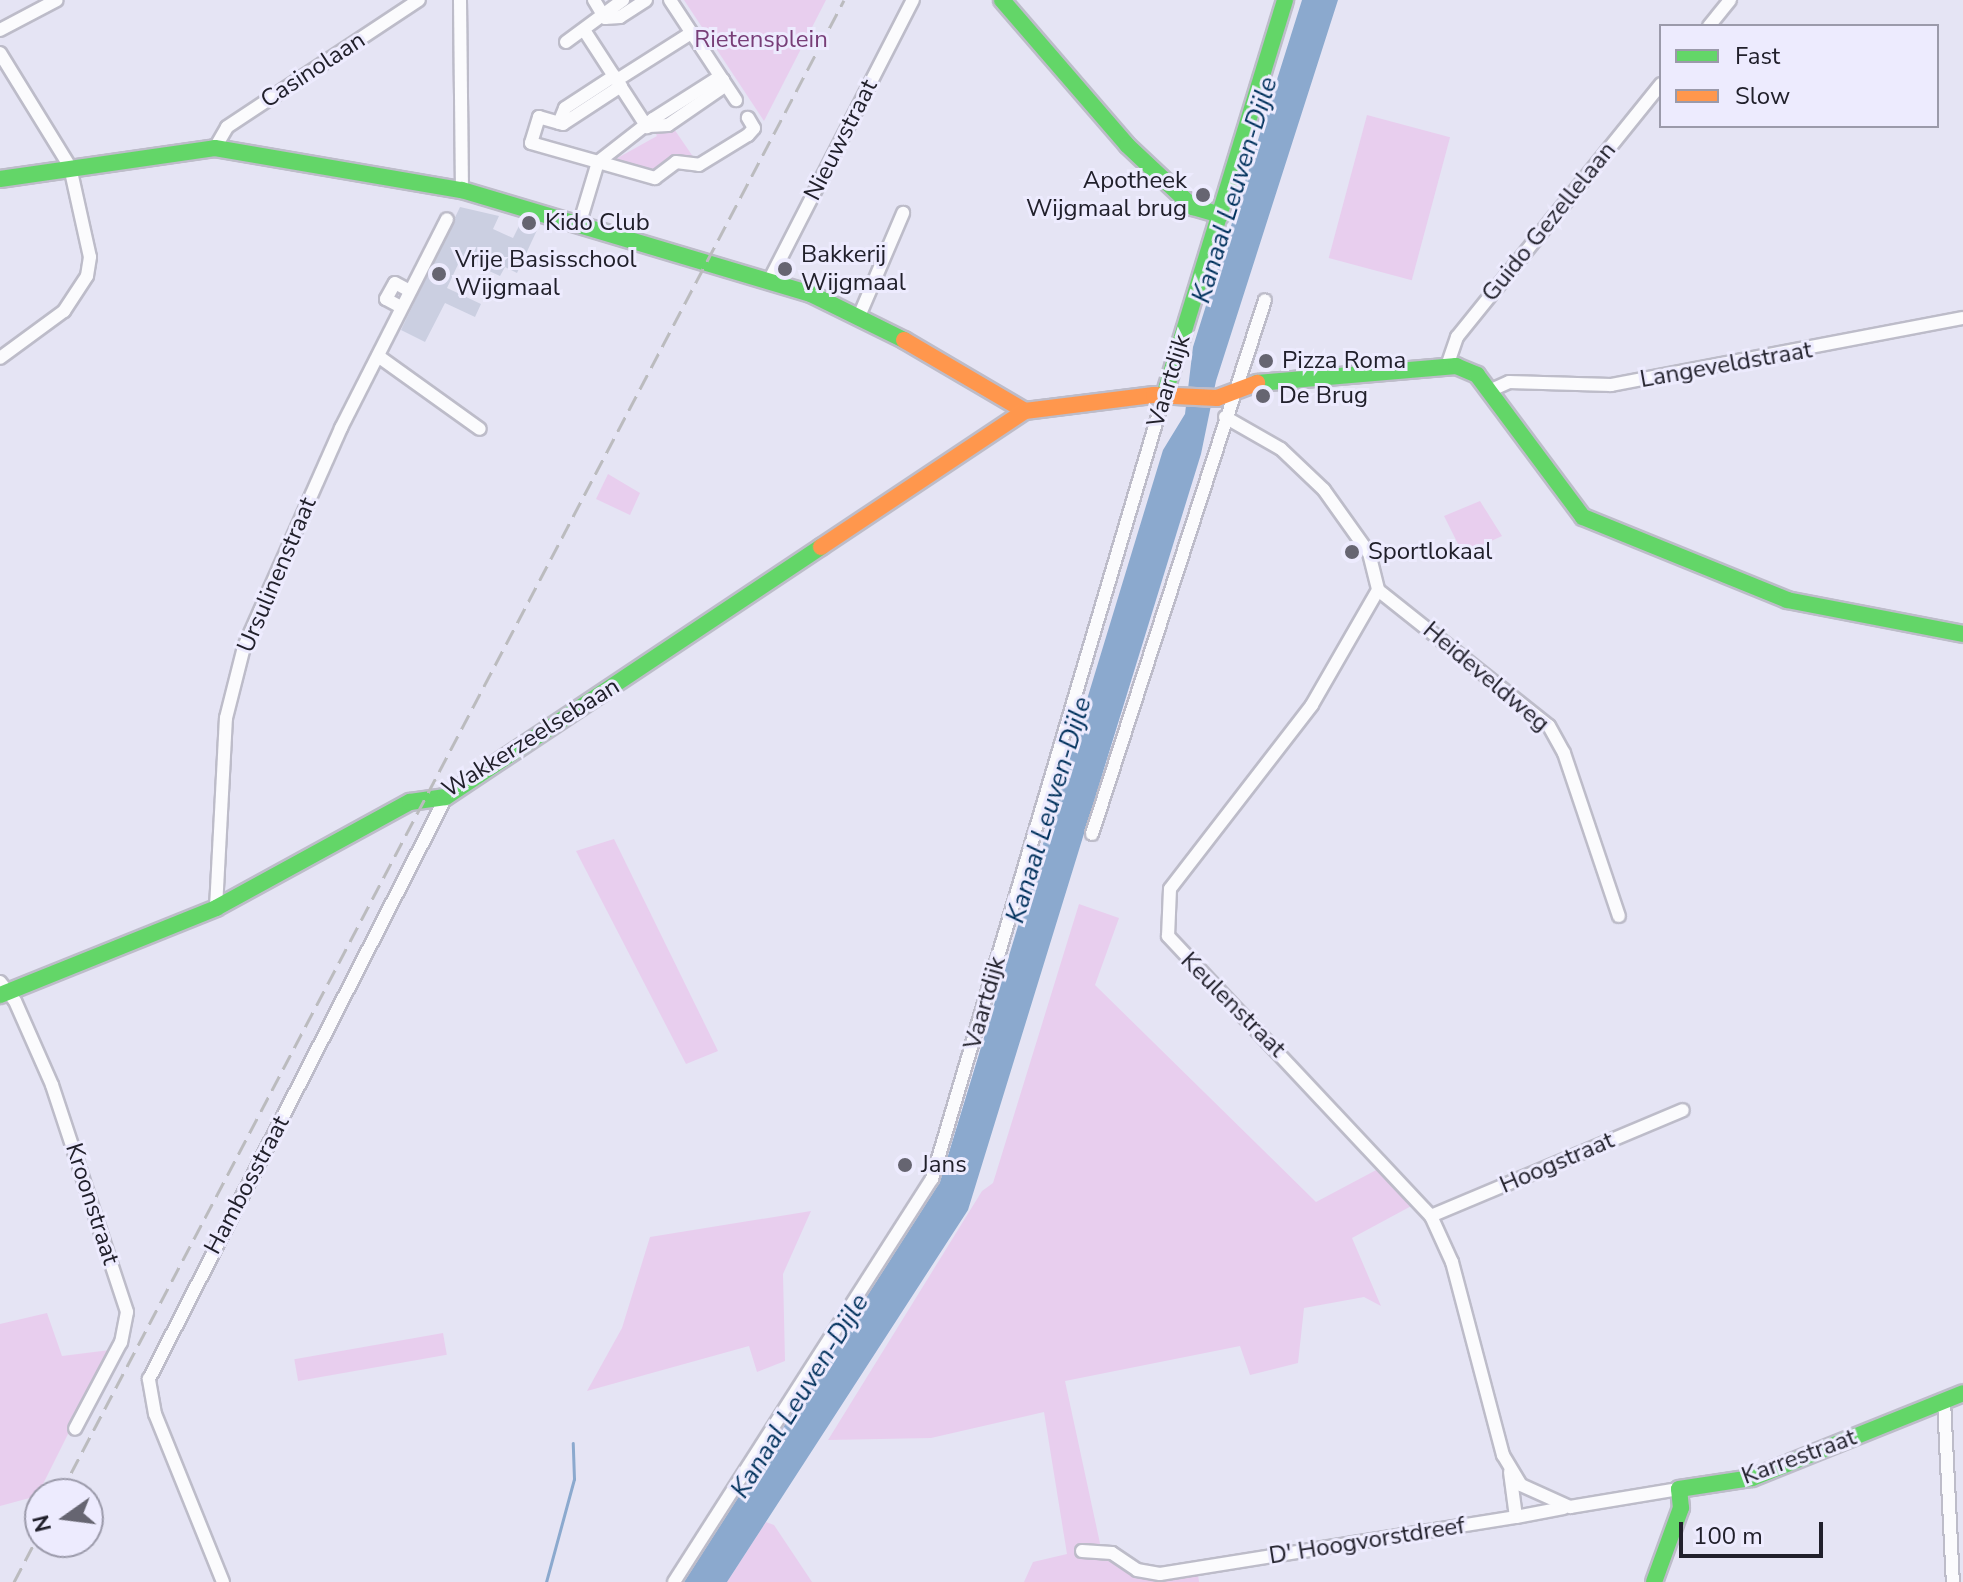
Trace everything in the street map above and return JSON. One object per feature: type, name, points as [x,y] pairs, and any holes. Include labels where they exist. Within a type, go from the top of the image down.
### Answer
[{"type":"street","points":[[0,30],[57,0]]},
{"type":"street","name":"Casinolaan","points":[[215,148],[227,127],[419,0]]},
{"type":"street","points":[[460,0],[462,190]]},
{"type":"street","points":[[594,0],[605,18]]},
{"type":"street","points":[[566,42],[605,18],[623,0]]},
{"type":"street","points":[[605,18],[620,17],[646,0]]},
{"type":"street","points":[[670,0],[736,100]]},
{"type":"street","name":"Nieuwstraat","points":[[769,281],[913,0]]},
{"type":"street","points":[[1002,0],[1127,145],[1193,207],[1221,215]]},
{"type":"street","name":"Vaartdijk","points":[[674,1582],[932,1179],[1172,396],[1221,215],[1285,0]]},
{"type":"street","points":[[1711,24],[1730,0]]},
{"type":"street","points":[[584,30],[648,126]]},
{"type":"street","points":[[691,33],[559,123],[539,117],[531,143],[655,178],[676,162],[699,165],[748,135],[754,128],[748,118]]},
{"type":"street","points":[[0,53],[70,167],[88,234],[87,276],[64,311],[0,358]]},
{"type":"street","points":[[580,222],[598,162],[716,79],[723,80]]},
{"type":"street","name":"Guido Gezellelaan","points":[[1447,366],[1457,337],[1659,86]]},
{"type":"street","points":[[0,179],[215,148],[462,190],[580,222],[769,281],[860,314],[1025,411],[1172,396],[1225,396],[1265,380],[1447,366],[1477,375],[1583,517],[1787,600],[1963,634]]},
{"type":"street","points":[[860,314],[903,213]]},
{"type":"street","name":"Ursulinenstraat","points":[[216,908],[226,718],[244,647],[401,307],[386,299],[395,283],[410,291],[447,219]]},
{"type":"street","points":[[1092,834],[1225,417],[1225,396],[1265,300]]},
{"type":"street","name":"Langeveldstraat","points":[[1489,391],[1509,382],[1586,386],[1647,379],[1963,318]]},
{"type":"street","points":[[378,356],[480,429]]},
{"type":"street","name":"Wakkerzeelsebaan","points":[[3,990],[216,908],[410,802],[446,797],[1025,411]]},
{"type":"street","points":[[1225,417],[1281,449],[1324,490],[1369,553],[1378,590]]},
{"type":"street","name":"Heideveldweg","points":[[1378,590],[1557,737],[1619,916]]},
{"type":"street","name":"Keulenstraat","points":[[1378,590],[1312,705],[1170,889],[1164,922],[1180,953],[1431,1216],[1452,1262],[1510,1470],[1516,1517]]},
{"type":"street","name":"Hambosstraat","points":[[223,1582],[155,1414],[149,1379],[446,797]]},
{"type":"street","name":"Kroonstraat","points":[[3,990],[52,1085],[127,1312],[121,1342],[75,1429]]},
{"type":"street","name":"Hoogstraat","points":[[1431,1216],[1683,1110]]},
{"type":"street","name":"Karrestraat","points":[[1679,1489],[1752,1478],[1963,1393]]},
{"type":"street","points":[[1944,1401],[1953,1582]]},
{"type":"street","points":[[1510,1470],[1545,1501],[1570,1507]]},
{"type":"street","points":[[1516,1517],[1679,1489],[1681,1508],[1654,1582]]},
{"type":"street","name":"D' Hoogvorstdreef","points":[[1082,1551],[1104,1551],[1145,1573],[1160,1574],[1516,1517]]},
{"type":"green space","name":"Rietensplein","points":[[684,0],[826,0],[764,121]]},
{"type":"green space","points":[[1367,115],[1450,137],[1412,280],[1329,258]]},
{"type":"green space","points":[[672,126],[696,161],[679,154],[650,173],[612,161],[657,136],[653,128]]},
{"type":"green space","points":[[608,474],[640,493],[630,515],[596,499]]},
{"type":"green space","points":[[1480,501],[1502,536],[1463,554],[1444,516]]},
{"type":"green space","points":[[614,839],[718,1051],[686,1064],[576,851]]},
{"type":"green space","points":[[1079,904],[1119,918],[1095,985],[1316,1202],[1380,1168],[1415,1204],[1352,1238],[1381,1306],[1364,1297],[1304,1308],[1298,1363],[1250,1375],[1240,1346],[1065,1381],[1101,1548],[1139,1566],[1147,1580],[1198,1575],[1199,1582],[1024,1582],[1033,1562],[1067,1554],[1044,1412],[931,1438],[828,1440],[982,1191],[993,1183]]},
{"type":"green space","points":[[811,1211],[783,1274],[785,1361],[757,1372],[749,1346],[587,1391],[622,1328],[650,1237]]},
{"type":"green space","points":[[47,1313],[62,1356],[110,1350],[46,1478],[24,1478],[24,1500],[0,1506],[0,1324]]},
{"type":"green space","points":[[443,1333],[447,1355],[298,1381],[294,1359]]},
{"type":"green space","points":[[766,1522],[774,1525],[812,1582],[727,1582]]},
{"type":"water","points":[[1302,0],[1338,0],[1216,381],[1201,454],[968,1210],[727,1582],[684,1582],[940,1182],[1163,450],[1185,414],[1193,347]]},
{"type":"building","name":"Vrije Basisschool Wijgmaal","points":[[460,207],[499,216],[493,229],[513,238],[522,220],[538,228],[517,273],[505,267],[500,276],[461,258],[447,288],[481,304],[475,317],[445,303],[425,342],[401,330]]},
{"type":"waterway","points":[[546,1582],[574,1479],[573,1443]]},
{"type":"railway","points":[[68,1478],[844,0]]},
{"type":"railway","points":[[14,1582],[26,1558]]},
{"type":"traffic: fast","points":[[1002,0],[1127,145],[1193,207],[1221,215]]},
{"type":"traffic: fast","points":[[1164,396],[1285,0]]},
{"type":"traffic: fast","points":[[0,179],[215,148],[462,190],[811,294],[904,340]]},
{"type":"traffic: fast","points":[[1257,383],[1456,366],[1477,375],[1583,517],[1787,600],[1963,634]]},
{"type":"traffic: fast","points":[[0,995],[216,908],[410,802],[446,797],[821,547]]},
{"type":"traffic: fast","points":[[1654,1582],[1681,1508],[1679,1489],[1752,1478],[1963,1393]]},
{"type":"traffic: slow","points":[[904,340],[1025,411],[1154,395],[1217,398],[1257,383]]},
{"type":"traffic: slow","points":[[821,547],[1025,411]]},
{"type":"place","name":"Apotheek Wijgmaal brug","points":[[1203,195]]},
{"type":"place","name":"Kido Club","points":[[529,223]]},
{"type":"place","name":"Bakkerij Wijgmaal","points":[[785,269]]},
{"type":"place","name":"Vrije Basisschool Wijgmaal","points":[[439,274]]},
{"type":"place","name":"Pizza Roma","points":[[1266,361]]},
{"type":"place","name":"De Brug","points":[[1263,396]]},
{"type":"place","name":"Sportlokaal","points":[[1352,552]]},
{"type":"place","name":"Jans","points":[[905,1165]]},
{"type":"water label","name":"Kanaal Leuven-Dijle","points":[[1235,190]]},
{"type":"water label","name":"Kanaal Leuven-Dijle","points":[[1049,810]]},
{"type":"water label","name":"Kanaal Leuven-Dijle","points":[[800,1396]]}]
